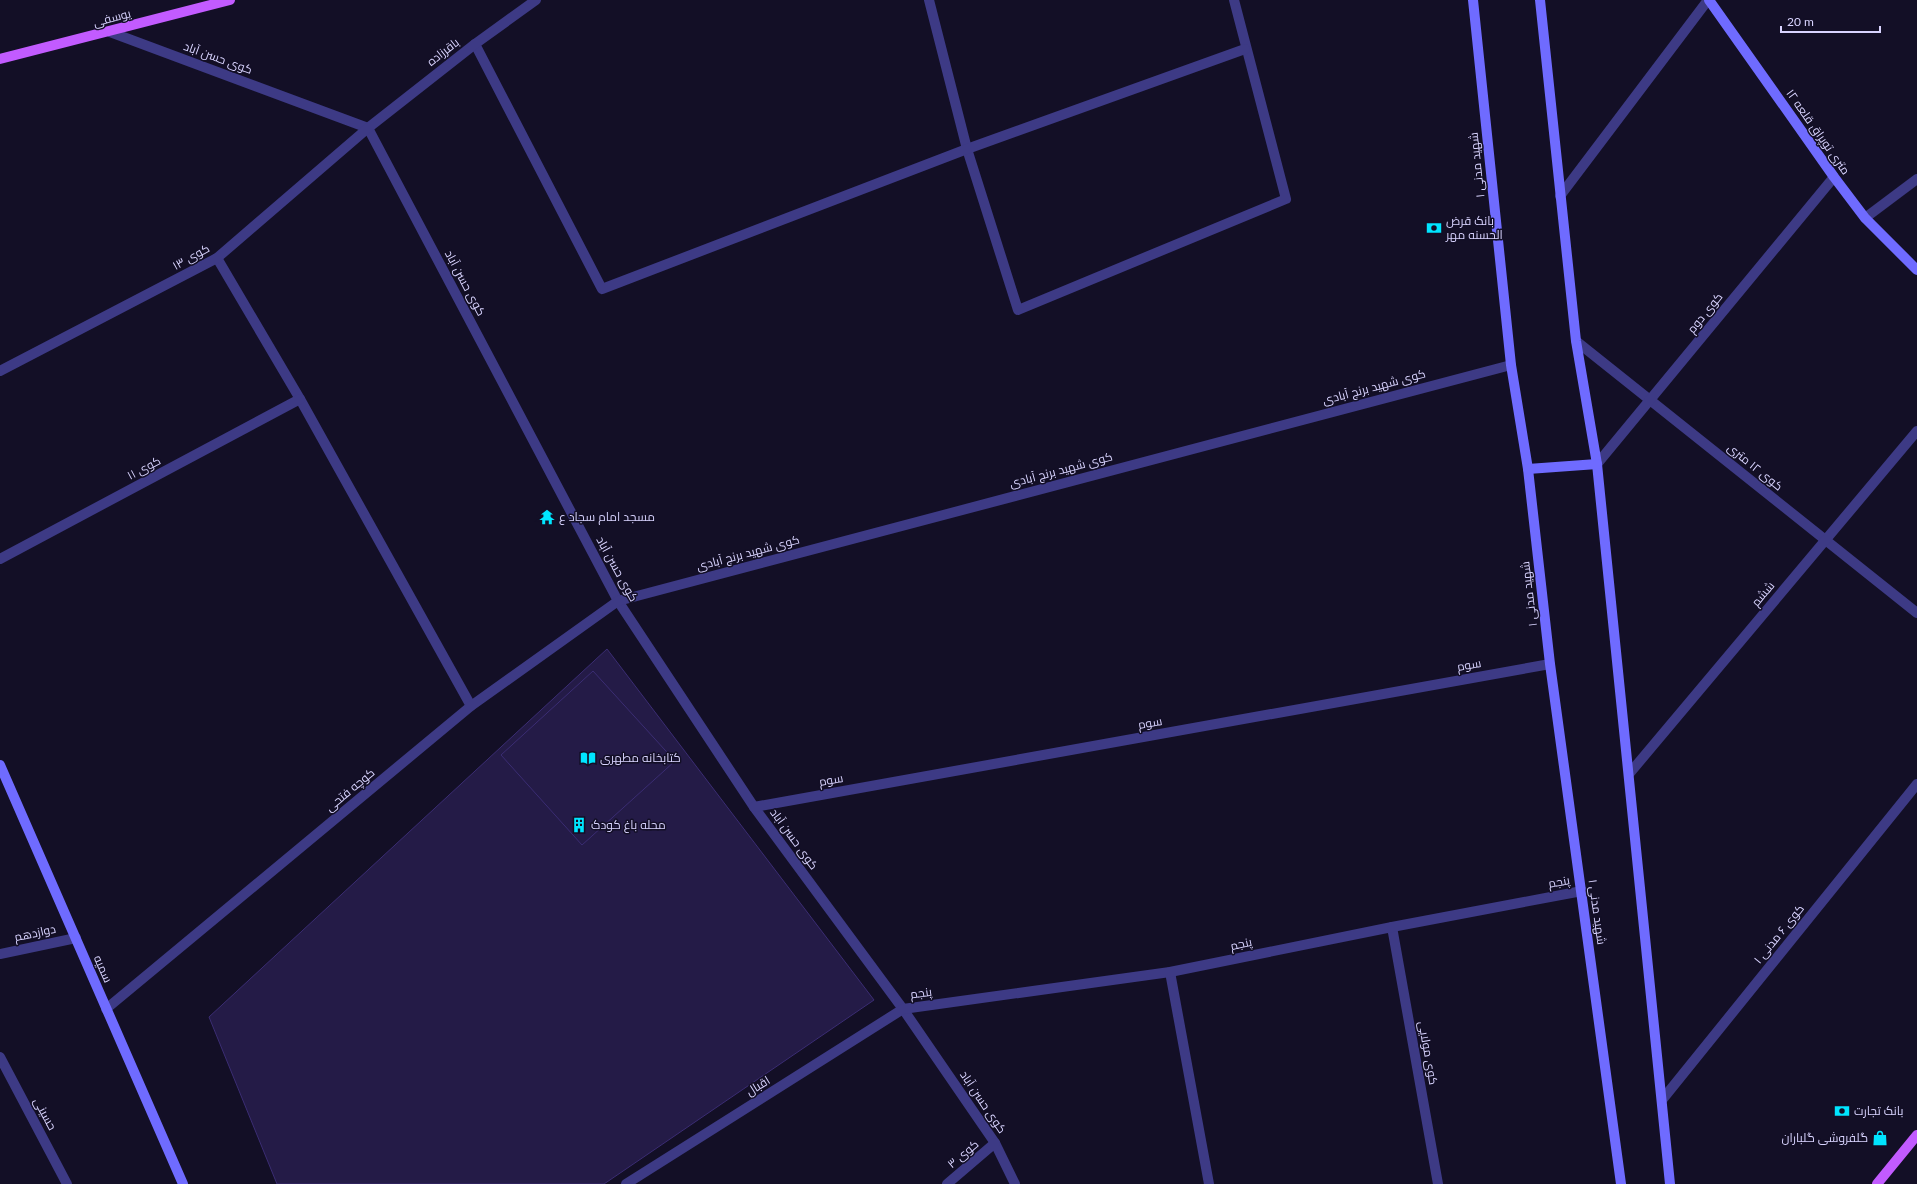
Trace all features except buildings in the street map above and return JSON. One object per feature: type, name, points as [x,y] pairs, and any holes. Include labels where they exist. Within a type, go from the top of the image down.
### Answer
[{"type":"main road","name":"یوسفی","points":[[0,59],[230,0]]},
{"type":"main road","name":"شهید مدنی ۱","points":[[1473,0],[1511,365],[1528,469],[1550,664],[1621,1184]]},
{"type":"main road","points":[[1540,0],[1576,341],[1597,464],[1670,1184]]},
{"type":"main road","name":"۱۲ متری توپراق قلعه","points":[[1708,0],[1865,218],[1917,270]]},
{"type":"main road","points":[[1528,469],[1597,464]]},
{"type":"main road","name":"سمیه","points":[[0,765],[183,1184]]},
{"type":"main road","points":[[1877,1184],[1917,1135]]},
{"type":"street","name":"باقرزاده","points":[[368,128],[475,44],[536,0]]},
{"type":"street","points":[[929,0],[967,148],[1018,310],[1286,199],[1245,49],[1234,0]]},
{"type":"street","points":[[1560,196],[1708,0]]},
{"type":"street","name":"کوی حسن آباد","points":[[110,32],[368,128],[618,601],[754,807],[903,1009],[995,1143],[1016,1184]]},
{"type":"street","points":[[475,44],[602,289],[967,148],[1245,49]]},
{"type":"street","name":"کوی ۱۳","points":[[0,371],[217,258],[368,128]]},
{"type":"street","name":"کوی دوم","points":[[1597,464],[1834,177]]},
{"type":"street","points":[[1865,218],[1917,179]]},
{"type":"street","points":[[217,258],[300,398],[471,706]]},
{"type":"street","name":"کوی ۱۲ متری","points":[[1576,341],[1917,613]]},
{"type":"street","name":"کوی شهید برنج آبادی","points":[[618,601],[1511,365]]},
{"type":"street","name":"کوی ۱۱","points":[[0,560],[300,398]]},
{"type":"street","name":"ششم","points":[[1629,774],[1917,431]]},
{"type":"street","name":"کوچه فتحی","points":[[106,1009],[471,706],[618,601]]},
{"type":"street","name":"سوم","points":[[754,807],[1550,664]]},
{"type":"street","name":"کوی ۶ مدنی ۱","points":[[1662,1100],[1917,784]]},
{"type":"street","name":"پنجم","points":[[903,1009],[1170,972],[1392,927],[1582,892]]},
{"type":"street","name":"کوی مولایی","points":[[1392,927],[1438,1184]]},
{"type":"street","name":"دوازدهم","points":[[0,954],[76,938]]},
{"type":"street","points":[[1170,972],[1209,1184]]},
{"type":"street","name":"اقبال","points":[[626,1184],[903,1009]]},
{"type":"street","name":"حسینی","points":[[0,1057],[67,1184]]},
{"type":"street","name":"کوی ۳","points":[[947,1184],[995,1143]]},
{"type":"place","name":"بانک قرض الحسنه مهر","points":[[1434,228]]},
{"type":"place","name":"مسجد امام سجاد ع","points":[[547,517]]},
{"type":"place","name":"کتابخانه مطهری","points":[[588,758]]},
{"type":"place","name":"محله باغ کودک","points":[[579,825]]},
{"type":"place","name":"بانک تجارت","points":[[1842,1111]]},
{"type":"place","name":"گلفروشی گلباران","points":[[1880,1138]]}]
